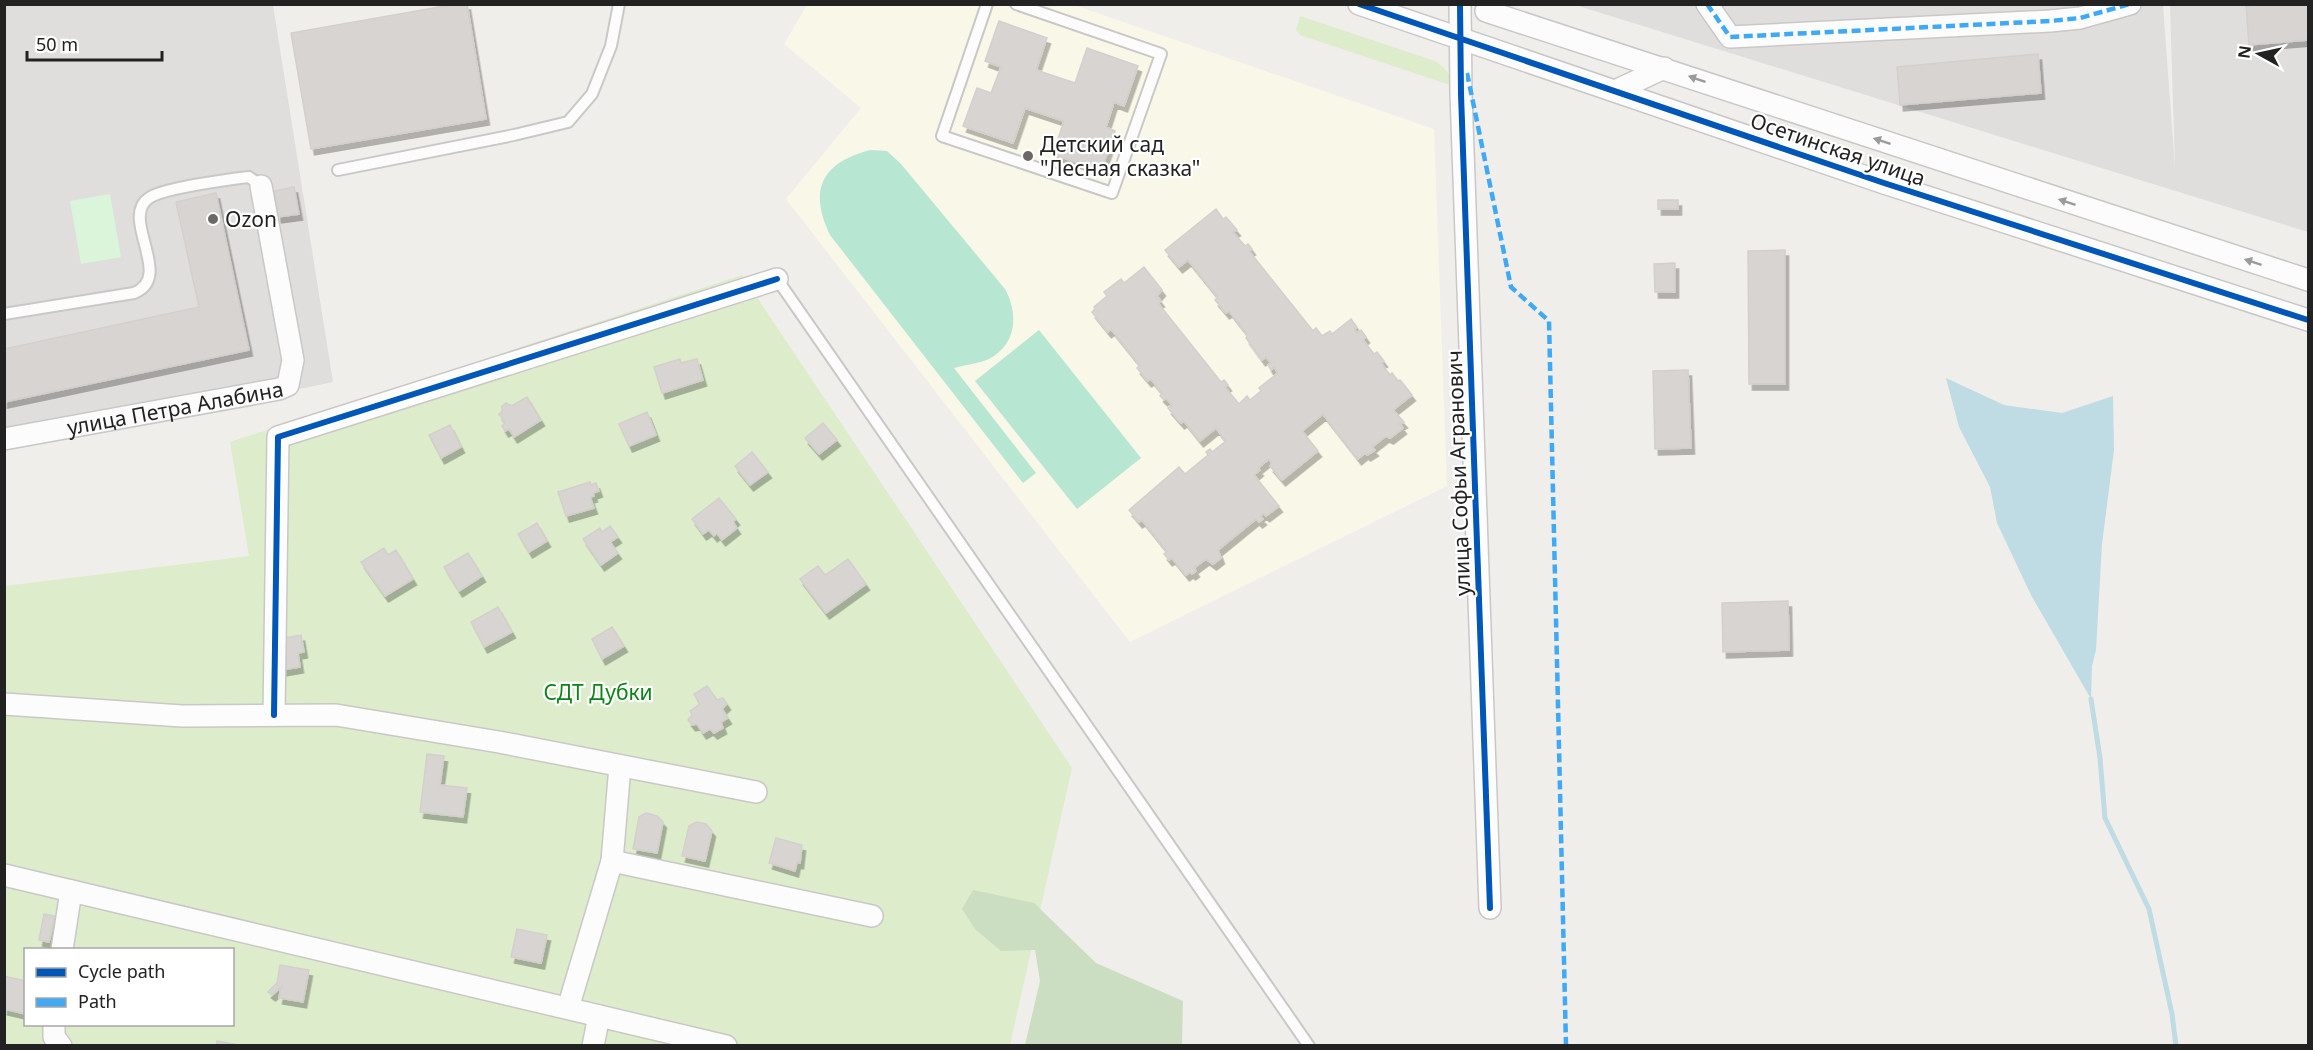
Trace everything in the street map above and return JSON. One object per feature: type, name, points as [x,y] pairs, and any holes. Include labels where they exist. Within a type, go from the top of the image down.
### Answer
[{"type":"street","name":"Осетинская улица","points":[[1359,4],[1884,183],[2308,320]]},
{"type":"street","name":"улица Софьи Агранович","points":[[1460,4],[1490,908]]},
{"type":"street","points":[[1707,4],[1730,37],[2050,21],[2080,18],[2130,4]]},
{"type":"street","name":"Осетинская улица","points":[[1486,11],[2308,280]]},
{"type":"street","points":[[1616,91],[1664,68]]},
{"type":"street","name":"улица Петра Алабина","points":[[4,439],[279,389],[288,385],[292,360],[261,186]]},
{"type":"street","points":[[274,715],[278,437],[777,279]]},
{"type":"street","points":[[4,704],[182,716],[336,715],[499,742],[756,792]]},
{"type":"street","points":[[568,1008],[612,861],[620,766]]},
{"type":"street","points":[[612,861],[872,916]]},
{"type":"street","points":[[4,875],[726,1046]]},
{"type":"street","points":[[62,948],[70,891]]},
{"type":"street","points":[[593,1046],[599,1016]]},
{"type":"street","points":[[54,1026],[54,1037],[61,1046]]},
{"type":"lane","points":[[338,170],[568,122],[592,94],[611,46],[619,4]]},
{"type":"lane","points":[[987,4],[942,136],[1112,193],[1161,54],[1018,5]]},
{"type":"lane","points":[[4,314],[142,290],[149,282],[149,272],[139,214],[142,204],[156,194],[240,178],[249,177],[261,186]]},
{"type":"lane","points":[[777,279],[1309,1046]]},
{"type":"shaded area","points":[[5,5],[273,5],[333,382],[5,449]]},
{"type":"shaded area","points":[[807,5],[1074,5],[1434,129],[1447,486],[1130,642],[786,199],[861,108],[784,44]]},
{"type":"shaded area","points":[[1575,5],[2163,5],[2175,168],[2170,5],[2308,5],[2308,232]]},
{"type":"green space","points":[[1300,16],[1435,61],[1447,72],[1453,86],[1300,35],[1296,30]]},
{"type":"green space","points":[[870,150],[887,151],[901,164],[1005,289],[1012,306],[1013,316],[1008,342],[994,356],[985,361],[954,368],[1036,473],[1023,483],[830,235],[820,204],[820,191],[824,180],[830,170],[840,162]]},
{"type":"green space","points":[[110,194],[121,257],[81,264],[70,201]]},
{"type":"green space","name":"СДТ Дубки","points":[[742,275],[1072,768],[1010,1045],[5,1045],[4,586],[249,556],[230,442]]},
{"type":"green space","points":[[1039,330],[1141,458],[1077,509],[975,381]]},
{"type":"green space","points":[[973,890],[1034,903],[1096,963],[1183,1001],[1182,1045],[1025,1045],[1040,981],[1035,950],[1001,951],[975,929],[962,909]]},
{"type":"water","points":[[1946,378],[2004,405],[2062,413],[2113,396],[2114,450],[2102,544],[2091,699],[2031,595],[1997,523],[1990,487],[1959,427]]},
{"type":"building","points":[[467,4],[486,119],[311,149],[291,33]]},
{"type":"building","points":[[2308,4],[2308,40],[2249,45],[2246,6]]},
{"type":"building","points":[[999,21],[1047,38],[1036,70],[1075,83],[1087,48],[1138,66],[1124,106],[1114,102],[1106,127],[1115,131],[1101,171],[1053,154],[1064,121],[1025,108],[1013,143],[963,126],[977,88],[991,93],[1001,67],[985,61]]},
{"type":"building","points":[[2038,54],[2041,93],[1900,105],[1897,67]]},
{"type":"building","points":[[294,187],[299,214],[278,217],[274,191]]},
{"type":"building","points":[[216,193],[249,350],[4,402],[4,349],[199,307],[176,202]]},
{"type":"building","points":[[1658,200],[1678,200],[1678,209],[1658,209]]},
{"type":"building","points":[[1216,209],[1223,219],[1226,217],[1237,230],[1233,232],[1245,246],[1248,244],[1252,249],[1249,251],[1313,331],[1316,328],[1322,336],[1330,331],[1332,334],[1351,319],[1357,327],[1354,329],[1357,333],[1361,330],[1366,337],[1363,340],[1374,354],[1377,352],[1384,361],[1381,363],[1390,375],[1392,373],[1398,381],[1400,380],[1412,395],[1393,410],[1404,422],[1400,424],[1403,428],[1390,438],[1386,436],[1372,447],[1375,450],[1367,455],[1365,453],[1358,459],[1323,414],[1302,431],[1318,451],[1282,480],[1270,466],[1272,464],[1269,459],[1258,468],[1260,470],[1254,475],[1279,506],[1266,516],[1264,513],[1260,516],[1263,519],[1259,522],[1256,519],[1218,550],[1221,558],[1213,564],[1206,559],[1194,568],[1196,571],[1186,575],[1172,558],[1169,560],[1164,554],[1167,551],[1142,520],[1139,522],[1129,510],[1179,467],[1185,474],[1208,455],[1206,452],[1210,449],[1212,452],[1226,441],[1216,428],[1200,441],[1184,421],[1181,423],[1168,408],[1172,405],[1166,398],[1164,400],[1160,396],[1162,393],[1151,379],[1148,381],[1137,368],[1140,365],[1111,329],[1108,332],[1092,312],[1094,307],[1107,296],[1104,292],[1121,279],[1124,283],[1144,267],[1162,290],[1157,296],[1161,301],[1158,303],[1221,382],[1224,380],[1228,385],[1225,387],[1239,404],[1247,396],[1250,400],[1261,391],[1259,388],[1278,373],[1274,367],[1271,370],[1268,365],[1271,363],[1266,357],[1262,360],[1246,338],[1248,335],[1229,311],[1226,313],[1215,300],[1218,297],[1188,260],[1179,267],[1165,250]]},
{"type":"building","points":[[1785,250],[1785,384],[1749,384],[1748,251]]},
{"type":"building","points":[[1675,263],[1675,292],[1655,292],[1654,264]]},
{"type":"building","points":[[680,359],[681,363],[697,359],[703,380],[662,393],[654,367]]},
{"type":"building","points":[[1688,370],[1691,448],[1655,449],[1653,371]]},
{"type":"building","points":[[527,397],[541,420],[514,437],[509,429],[505,431],[502,426],[505,423],[499,414],[506,403],[512,406]]},
{"type":"building","points":[[647,412],[656,435],[629,446],[619,424]]},
{"type":"building","points":[[823,423],[837,440],[819,454],[805,438]]},
{"type":"building","points":[[450,425],[461,447],[441,458],[429,435]]},
{"type":"building","points":[[752,452],[768,472],[750,485],[735,466]]},
{"type":"building","points":[[590,482],[591,485],[596,483],[599,491],[590,497],[594,508],[566,516],[558,492]]},
{"type":"building","points":[[719,498],[736,519],[733,522],[737,528],[722,540],[717,533],[714,536],[709,530],[703,534],[692,519]]},
{"type":"building","points":[[537,523],[547,541],[529,552],[518,534]]},
{"type":"building","points":[[610,526],[618,537],[610,542],[618,553],[601,565],[583,539],[600,528],[602,532]]},
{"type":"building","points":[[384,548],[388,555],[396,550],[413,579],[385,596],[361,562]]},
{"type":"building","points":[[468,553],[482,576],[459,591],[444,567]]},
{"type":"building","points":[[848,559],[866,584],[826,613],[800,579],[818,566],[825,575]]},
{"type":"building","points":[[1788,601],[1789,650],[1723,652],[1722,603]]},
{"type":"building","points":[[498,607],[512,632],[484,647],[471,622]]},
{"type":"building","points":[[612,627],[624,646],[602,659],[592,639]]},
{"type":"building","points":[[301,635],[304,652],[298,653],[300,667],[271,672],[266,641]]},
{"type":"building","points":[[707,686],[717,700],[723,698],[727,704],[722,709],[728,718],[721,722],[723,728],[714,733],[710,729],[703,733],[697,724],[692,725],[688,720],[692,715],[690,711],[700,704],[694,694]]},
{"type":"building","points":[[427,754],[444,756],[440,785],[467,788],[463,817],[420,812]]},
{"type":"building","points":[[646,813],[657,816],[663,822],[657,853],[633,849],[639,817]]},
{"type":"building","points":[[696,822],[706,824],[712,831],[705,861],[682,856],[689,826]]},
{"type":"building","points":[[776,838],[802,845],[800,863],[797,862],[795,871],[769,863]]},
{"type":"building","points":[[44,914],[55,916],[49,942],[39,940]]},
{"type":"building","points":[[517,929],[547,935],[541,963],[511,957]]},
{"type":"building","points":[[280,965],[309,970],[303,1002],[279,998],[281,987],[272,995],[268,992],[277,983]]},
{"type":"building","points":[[4,976],[24,981],[24,1014],[4,1009]]},
{"type":"building","points":[[217,1041],[244,1046],[216,1046]]},
{"type":"waterway","points":[[2091,699],[2100,758],[2105,818],[2149,909],[2172,1014],[2176,1046]]},
{"type":"marked path","points":[[1707,4],[1730,37],[2050,21],[2080,18],[2130,4]]},
{"type":"marked path","points":[[1467,73],[1511,287],[1549,321],[1566,1046]]},
{"type":"cycle path","points":[[1359,4],[1884,183],[2308,320]]},
{"type":"cycle path","points":[[1460,4],[1461,94],[1490,908]]},
{"type":"cycle path","points":[[274,715],[278,437],[777,279]]},
{"type":"place","name":"Детский сад \"Лесная сказка\"","points":[[1028,156]]},
{"type":"place","name":"Ozon","points":[[213,219]]}]
